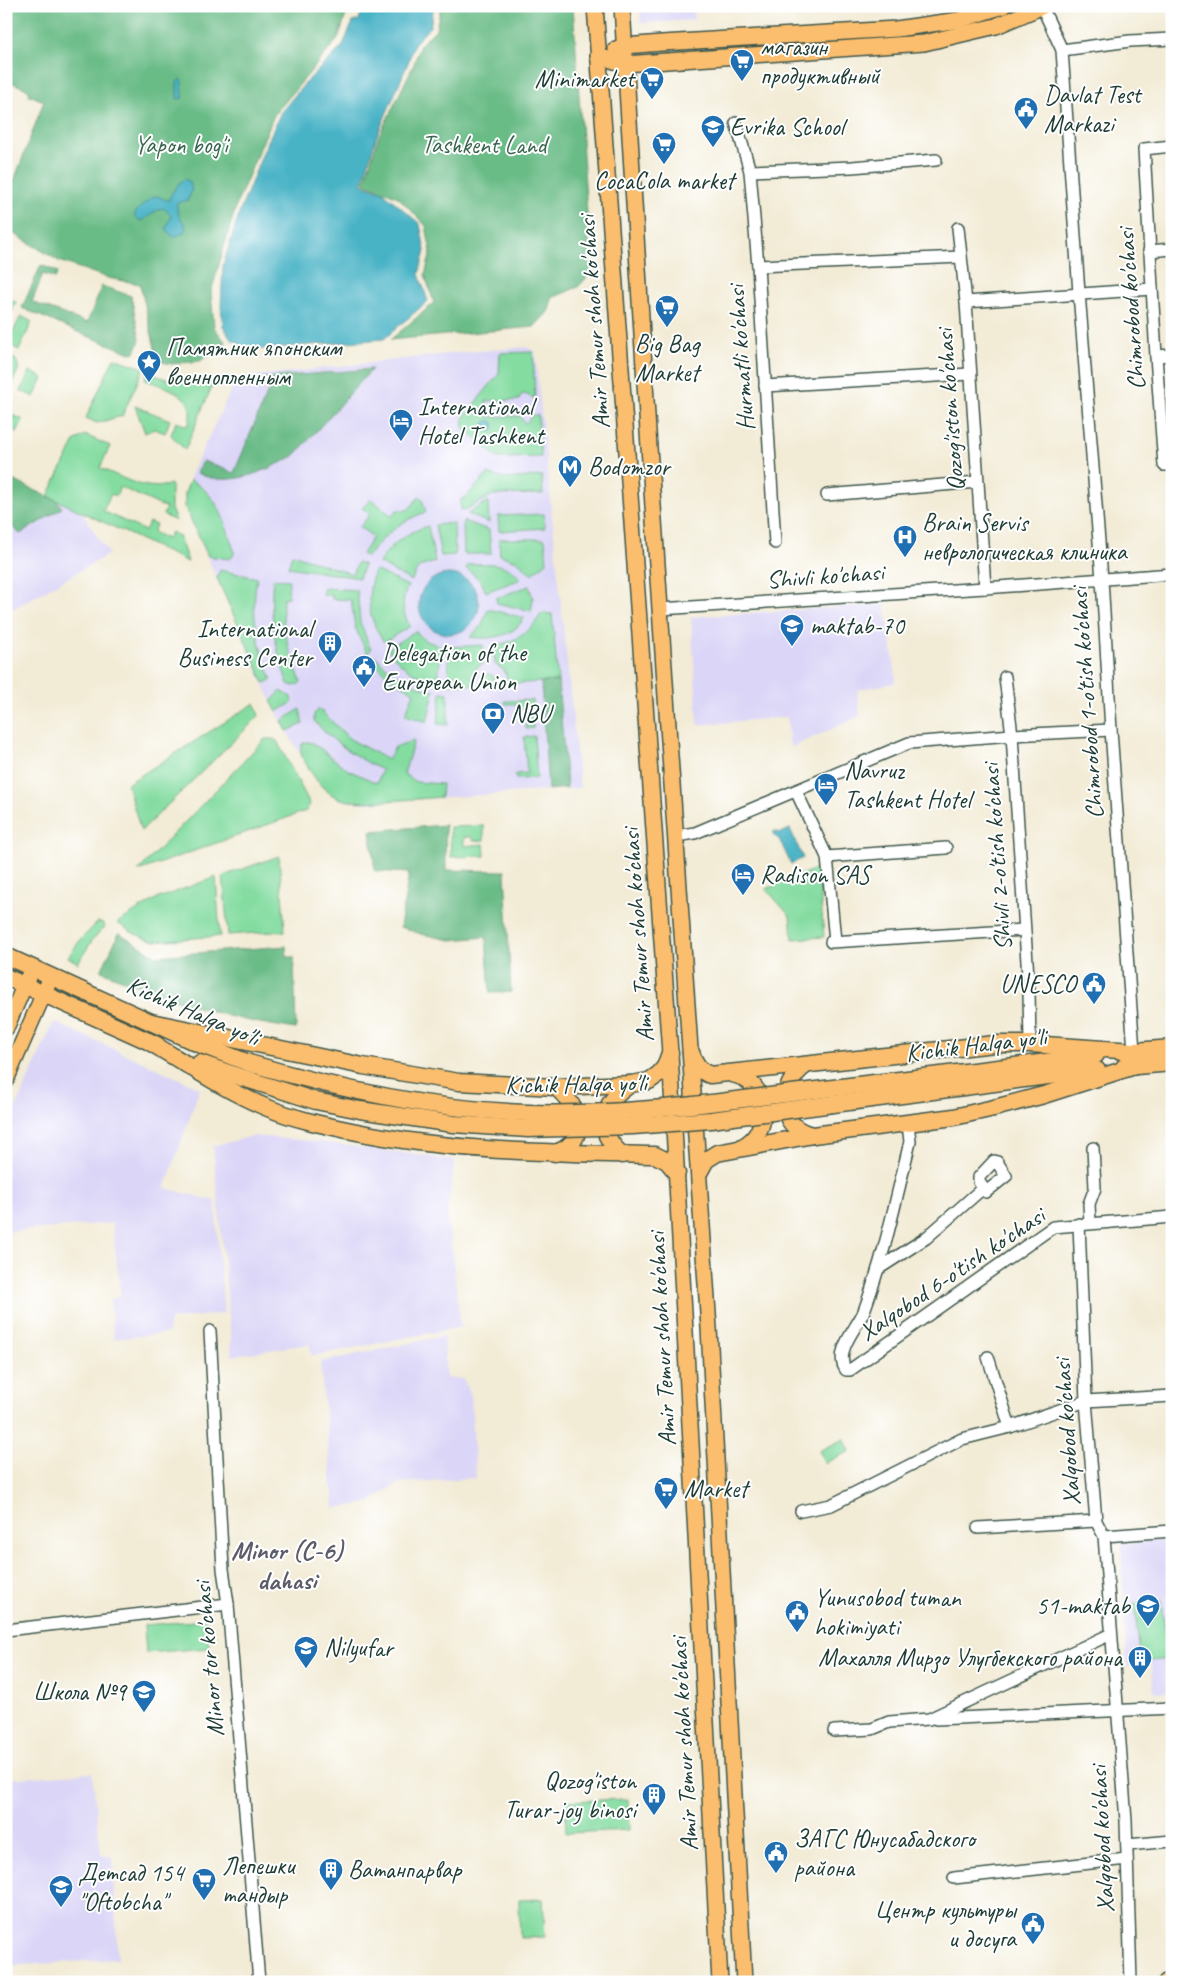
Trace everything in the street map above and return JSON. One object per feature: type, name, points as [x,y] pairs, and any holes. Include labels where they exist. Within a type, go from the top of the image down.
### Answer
[{"type":"highway","name":"Kichik Halqa yo'li","points":[[6,956],[199,1044],[246,1070],[316,1101],[353,1109],[453,1124],[528,1129],[633,1126],[711,1120],[1039,1070],[1134,1058],[1172,1048]]},
{"type":"highway","name":"Kichik Halqa yo'li","points":[[6,977],[195,1061],[246,1070]]},
{"type":"highway","points":[[151,1022],[363,1066],[449,1080],[555,1087],[631,1084],[649,1081],[665,1067],[670,1053]]},
{"type":"highway","points":[[691,1052],[695,1063],[702,1072],[710,1075],[1029,1039],[1134,1058]]},
{"type":"highway","points":[[148,1041],[233,1090],[285,1114],[323,1125],[413,1142],[464,1148],[552,1154],[655,1155],[667,1161],[677,1173]]},
{"type":"highway","points":[[700,1171],[711,1156],[740,1148],[813,1135],[954,1117],[1000,1107],[1134,1058]]},
{"type":"highway","name":"Kichik Halqa yo'li","points":[[1134,1058],[1172,1064]]},
{"type":"highway","points":[[806,1065],[791,1080],[786,1091],[785,1104],[787,1116],[792,1127],[802,1133],[813,1135]]},
{"type":"highway","points":[[732,1073],[740,1075],[752,1084],[759,1095],[763,1113],[762,1126],[757,1135],[747,1145],[740,1148]]},
{"type":"highway","points":[[622,1155],[611,1144],[606,1135],[604,1119],[613,1099],[631,1084]]},
{"type":"highway","points":[[552,1154],[564,1149],[572,1142],[578,1122],[570,1101],[555,1087]]},
{"type":"main road","name":"Amir Temur shoh ko'chasi","points":[[595,6],[670,1053],[720,1982]]},
{"type":"main road","name":"Amir Temur shoh ko'chasi","points":[[622,6],[660,608],[700,1171],[744,1982]]},
{"type":"main road","points":[[598,56],[624,46],[896,29],[959,20],[1003,6]]},
{"type":"main road","points":[[598,56],[625,64],[924,43],[996,26],[1042,6]]},
{"type":"main road","points":[[643,674],[665,672]]},
{"type":"main road","points":[[6,1028],[32,968]]},
{"type":"main road","points":[[6,1080],[51,977]]},
{"type":"main road","points":[[690,1398],[713,1395]]},
{"type":"main road","points":[[711,1806],[722,1809],[735,1802]]},
{"type":"main road","points":[[1166,1982],[1172,1981]]},
{"type":"street","name":"Chimrobod 1-o'tish ko'chasi","points":[[1042,6],[1062,50],[1102,579],[1110,730],[1134,1058]]},
{"type":"street","points":[[1062,50],[1130,41],[1172,39]]},
{"type":"street","name":"Hurmatli ko'chasi","points":[[736,123],[750,171],[758,266],[775,543]]},
{"type":"street","name":"Chimrobod ko'chasi","points":[[1168,465],[1156,356],[1144,149],[1172,146]]},
{"type":"street","points":[[750,171],[852,167],[936,160]]},
{"type":"street","name":"Qozog'iston ko'chasi","points":[[958,228],[966,302],[985,588]]},
{"type":"street","points":[[1150,251],[1172,249]]},
{"type":"street","points":[[758,266],[961,257]]},
{"type":"street","points":[[966,302],[1152,289]]},
{"type":"street","points":[[1156,356],[1172,355]]},
{"type":"street","points":[[766,386],[970,374]]},
{"type":"street","points":[[827,495],[978,482]]},
{"type":"street","name":"Shivli ko'chasi","points":[[660,608],[985,588],[1172,574]]},
{"type":"street","name":"Shivli 2-o'tish ko'chasi","points":[[1005,677],[1012,735],[1029,992],[1029,1039]]},
{"type":"street","points":[[676,836],[695,833],[910,743],[1110,730]]},
{"type":"street","points":[[796,792],[827,857],[833,942],[1024,930]]},
{"type":"street","points":[[827,857],[946,848]]},
{"type":"street","points":[[878,1269],[910,1142],[908,1124]]},
{"type":"street","name":"Xalqobod ko'chasi","points":[[1093,1148],[1095,1188],[1085,1224],[1086,1401],[1096,1521],[1104,1536],[1118,1710],[1127,1844],[1131,1982]]},
{"type":"street","points":[[878,1269],[926,1238],[983,1188]]},
{"type":"street","name":"Xalqobod 6-o'tish ko'chasi","points":[[878,1269],[863,1313],[843,1352],[843,1367],[846,1370],[850,1370],[1053,1227],[1172,1217]]},
{"type":"street","name":"Minor tor ko'chasi","points":[[210,1331],[223,1569],[228,1604],[259,1982]]},
{"type":"street","points":[[988,1357],[1010,1428]]},
{"type":"street","points":[[801,1511],[831,1505],[962,1438],[1010,1428],[1086,1401],[1172,1396]]},
{"type":"street","points":[[978,1528],[1096,1521]]},
{"type":"street","points":[[1104,1536],[1172,1531]]},
{"type":"street","points":[[6,1630],[228,1604]]},
{"type":"street","points":[[929,1719],[1111,1634]]},
{"type":"street","points":[[834,1731],[872,1729],[889,1722],[929,1719],[1172,1708]]},
{"type":"street","points":[[1127,1844],[1172,1842]]},
{"type":"street","points":[[954,1878],[1127,1859]]},
{"type":"shaded area","points":[[640,6],[693,6],[694,20],[641,23]]},
{"type":"shaded area","points":[[527,347],[535,352],[580,788],[366,803],[338,799],[326,791],[313,775],[271,701],[185,507],[185,495],[192,472],[237,378],[456,353]]},
{"type":"shaded area","points":[[6,477],[80,510],[109,554],[6,613]]},
{"type":"shaded area","name":"maktab-70","points":[[885,604],[896,677],[894,683],[857,690],[860,716],[790,748],[787,717],[698,725],[691,617]]},
{"type":"shaded area","points":[[54,1022],[200,1088],[165,1188],[215,1201],[224,1313],[170,1320],[168,1333],[114,1339],[110,1300],[121,1296],[112,1223],[6,1232],[6,1129]]},
{"type":"shaded area","points":[[253,1136],[320,1142],[455,1160],[447,1213],[461,1327],[312,1356],[309,1344],[231,1356],[231,1337],[213,1146]]},
{"type":"shaded area","points":[[444,1336],[446,1378],[463,1379],[471,1395],[476,1478],[398,1483],[369,1503],[334,1508],[320,1362]]},
{"type":"shaded area","name":"51-maktab","points":[[1172,1539],[1172,1691],[1154,1692],[1152,1665],[1127,1667],[1121,1543]]},
{"type":"shaded area","name":"Детсад 154 \"Oftobcha\"","points":[[92,1773],[101,1854],[112,1857],[118,1959],[6,1966],[6,1779]]},
{"type":"green space","name":"Yapon bog'i","points":[[6,6],[349,6],[338,39],[274,115],[237,203],[211,292],[214,327],[226,343],[200,361],[171,364],[158,361],[140,284],[108,278],[59,261],[6,229],[6,202],[44,101],[29,95],[29,90],[6,80]]},
{"type":"green space","name":"Tashkent Land","points":[[441,6],[573,6],[591,273],[578,287],[552,298],[549,311],[534,327],[390,340],[434,303],[425,275],[431,252],[426,226],[398,197],[364,183],[378,138],[414,64],[420,45],[436,29]]},
{"type":"green space","points":[[41,265],[58,272],[55,278],[43,274],[32,302],[87,323],[102,286],[131,296],[140,340],[135,352],[131,353],[87,336],[22,308]]},
{"type":"green space","points":[[9,299],[16,302],[6,324],[6,305]]},
{"type":"green space","points":[[21,316],[32,322],[19,350],[7,344]]},
{"type":"green space","points":[[533,352],[535,397],[533,398],[525,394],[521,395],[519,400],[486,401],[488,417],[520,416],[526,423],[533,415],[538,415],[541,457],[498,458],[463,428],[464,416],[499,374],[500,353]]},
{"type":"green space","points":[[6,353],[16,360],[19,368],[12,383],[6,380],[10,373],[6,371]]},
{"type":"green space","points":[[114,358],[144,368],[122,416],[97,423],[86,418]]},
{"type":"green space","points":[[372,369],[294,456],[259,472],[234,479],[209,477],[197,473],[203,461],[234,473],[268,391],[263,378]]},
{"type":"green space","points":[[30,371],[43,378],[34,397],[21,391]]},
{"type":"green space","points":[[147,372],[169,380],[207,379],[213,384],[185,450],[171,435],[176,422],[188,426],[189,406],[179,394],[145,380]]},
{"type":"green space","points":[[135,406],[170,420],[165,433],[154,429],[145,433]]},
{"type":"green space","points":[[9,414],[23,420],[17,432],[6,427]]},
{"type":"green space","points":[[85,435],[110,446],[100,468],[135,483],[153,487],[171,484],[171,509],[176,521],[163,515],[166,508],[120,487],[116,496],[111,494],[103,511],[145,531],[149,522],[156,525],[153,532],[167,539],[171,532],[179,536],[188,562],[48,496],[75,441]]},
{"type":"green space","points":[[488,474],[504,479],[542,476],[543,494],[493,495],[467,509],[461,510],[461,499],[465,498]]},
{"type":"green space","points":[[6,477],[56,500],[62,508],[20,534],[6,521]]},
{"type":"green space","points":[[190,480],[208,494],[220,510],[234,550],[234,554],[230,559],[208,556],[185,507],[185,493]]},
{"type":"green space","points":[[419,497],[422,499],[426,512],[400,524],[367,557],[362,554],[373,537],[360,527],[370,514],[362,508],[371,499],[392,516],[397,510],[408,510]]},
{"type":"green space","points":[[488,501],[489,523],[468,514]]},
{"type":"green space","points":[[544,514],[545,528],[499,531],[498,516]]},
{"type":"green space","points":[[463,521],[489,530],[491,554],[464,554]]},
{"type":"green space","points":[[454,523],[455,555],[441,556],[435,525]]},
{"type":"green space","points":[[428,526],[435,562],[419,567],[411,581],[379,563],[388,550],[400,540]]},
{"type":"green space","points":[[499,539],[545,539],[547,562],[532,574],[517,561],[500,555]]},
{"type":"green space","points":[[292,554],[352,574],[358,562],[364,565],[359,578],[288,567]]},
{"type":"green space","points":[[468,565],[506,567],[521,579],[486,592],[481,581],[466,568]]},
{"type":"green space","points":[[220,570],[257,578],[254,604],[255,617],[259,642],[272,680],[264,683],[217,578]]},
{"type":"green space","points":[[375,570],[408,586],[403,606],[410,626],[384,642],[371,616],[369,598]]},
{"type":"green space","points":[[273,579],[289,580],[288,597],[283,598],[283,621],[287,641],[301,682],[298,685],[288,684],[276,645],[272,606]]},
{"type":"green space","points":[[529,586],[533,598],[531,611],[497,603],[496,598]]},
{"type":"green space","points":[[323,588],[357,590],[360,622],[371,650],[367,653],[355,627],[351,600],[332,599],[332,595],[323,595]]},
{"type":"green space","points":[[488,609],[524,618],[514,629],[501,636],[470,637],[482,625]]},
{"type":"green space","points":[[542,613],[552,614],[558,681],[508,684],[505,671],[495,664],[493,645],[509,642],[522,635],[533,626]]},
{"type":"green space","points":[[415,631],[426,641],[441,646],[438,683],[410,671],[388,649]]},
{"type":"green space","points":[[483,645],[484,663],[474,672],[473,685],[449,684],[448,647]]},
{"type":"green space","points":[[375,656],[402,678],[417,686],[434,691],[427,722],[405,715],[414,692],[391,679],[371,659]]},
{"type":"green space","points":[[487,674],[491,674],[495,680],[491,686],[487,686],[483,682],[483,678]]},
{"type":"green space","points":[[558,681],[567,788],[548,790],[541,682]]},
{"type":"green space","points":[[281,691],[290,696],[293,702],[277,712],[271,701]]},
{"type":"green space","points":[[441,692],[448,693],[448,725],[438,724]]},
{"type":"green space","points":[[532,700],[533,728],[526,729],[525,714],[515,704],[505,704],[505,701]]},
{"type":"green space","points":[[255,703],[259,716],[141,831],[127,784]]},
{"type":"green space","points":[[300,709],[303,724],[287,731],[282,721]]},
{"type":"green space","points":[[319,709],[350,739],[388,760],[395,747],[414,740],[404,774],[416,782],[442,784],[441,797],[358,802],[348,801],[331,794],[323,788],[303,759],[301,746],[303,743],[313,743],[348,770],[377,783],[382,770],[363,760],[329,736],[314,721],[314,714]]},
{"type":"green space","points":[[534,736],[537,778],[516,779],[515,774],[527,773],[524,737]]},
{"type":"green space","points":[[265,739],[277,741],[310,804],[306,811],[138,871]]},
{"type":"green space","points":[[445,825],[446,870],[505,871],[511,992],[490,993],[486,937],[451,940],[421,934],[400,927],[409,873],[375,871],[370,831]]},
{"type":"green space","points":[[484,826],[484,840],[473,841],[473,837],[464,837],[464,846],[484,844],[485,856],[451,857],[450,827]]},
{"type":"green space","points":[[279,856],[285,931],[228,935],[223,876]]},
{"type":"green space","points":[[818,868],[824,937],[793,939],[790,916],[766,889]]},
{"type":"green space","points":[[216,877],[220,936],[154,941],[135,934],[117,923],[156,899]]},
{"type":"green space","points":[[98,922],[103,923],[105,927],[93,939],[78,963],[68,957],[81,939]]},
{"type":"green space","points":[[119,933],[156,956],[286,946],[287,957],[294,957],[296,1029],[249,1021],[206,1010],[101,971]]},
{"type":"green space","points":[[844,1439],[850,1451],[825,1463],[819,1451]]},
{"type":"green space","points":[[1161,1600],[1169,1659],[1141,1662],[1134,1604]]},
{"type":"green space","points":[[207,1620],[209,1648],[146,1653],[144,1625]]},
{"type":"green space","points":[[628,1799],[629,1830],[566,1833],[565,1801]]},
{"type":"green space","points":[[543,1899],[545,1937],[520,1938],[519,1900]]},
{"type":"water","points":[[358,6],[434,6],[430,27],[414,44],[408,63],[376,138],[362,184],[383,192],[420,224],[425,251],[419,274],[428,301],[384,339],[251,350],[231,339],[223,326],[221,306],[223,265],[239,214],[281,112],[306,82],[342,47],[353,22],[359,20],[361,13]]},
{"type":"water","points":[[180,79],[182,80],[183,98],[177,99],[177,82]]},
{"type":"water","points":[[185,179],[190,182],[192,190],[188,200],[177,203],[179,214],[186,229],[182,234],[173,237],[166,229],[171,216],[164,208],[140,221],[134,216],[144,203],[155,196],[169,200],[175,188]]},
{"type":"water","points":[[489,420],[495,426],[489,432],[483,426]]},
{"type":"water","points":[[449,574],[466,579],[474,587],[479,604],[474,621],[466,629],[449,634],[432,629],[424,621],[419,604],[424,587],[432,579]]},
{"type":"water","points":[[790,829],[803,858],[791,864],[779,839],[773,835],[774,831],[781,833]]},
{"type":"place","name":"магазин продуктивный","points":[[742,82]]},
{"type":"place","name":"Minimarket","points":[[652,100]]},
{"type":"place","name":"Davlat Test Markazi","points":[[1026,130]]},
{"type":"place","name":"Evrika School","points":[[713,148]]},
{"type":"place","name":"CocaCola market","points":[[664,165]]},
{"type":"place","name":"Big Bag Market","points":[[667,328]]},
{"type":"place","name":"Памятник японским военнопленным","points":[[149,383]]},
{"type":"place","name":"International Hotel Tashkent","points":[[401,442]]},
{"type":"place","name":"Bodomzor","points":[[570,488]]},
{"type":"place","name":"Brain Servis неврологическая клиника","points":[[905,558]]},
{"type":"place","name":"maktab-70","points":[[792,647]]},
{"type":"place","name":"International Business Center","points":[[330,664]]},
{"type":"place","name":"Delegation of the European Union","points":[[364,688]]},
{"type":"place","name":"NBU","points":[[493,735]]},
{"type":"place","name":"Navruz Tashkent Hotel","points":[[826,806]]},
{"type":"place","name":"Radison SAS","points":[[743,896]]},
{"type":"place","name":"UNESCO","points":[[1094,1005]]},
{"type":"place","name":"Market","points":[[666,1510]]},
{"type":"place","name":"51-maktab","points":[[1148,1627]]},
{"type":"place","name":"Yunusobod tuman hokimiyati","points":[[797,1633]]},
{"type":"place","name":"Nilyufar","points":[[306,1669]]},
{"type":"place","name":"Махалля Мирзо Улугбекского района","points":[[1140,1679]]},
{"type":"place","name":"Школа №9","points":[[144,1713]]},
{"type":"place","name":"Qozog'iston Turar-joy binosi","points":[[654,1816]]},
{"type":"place","name":"ЗАГС Юнусабадского района","points":[[776,1874]]},
{"type":"place","name":"Ватанпарвар","points":[[331,1891]]},
{"type":"place","name":"Лепешки тандыр","points":[[204,1901]]},
{"type":"place","name":"Детсад 154 \"Oftobcha\"","points":[[61,1908]]},
{"type":"place","name":"Центр культуры и досуга","points":[[1033,1945]]},
{"type":"district","name":"Minor (C-6) dahasi","points":[[287,1565]]}]
